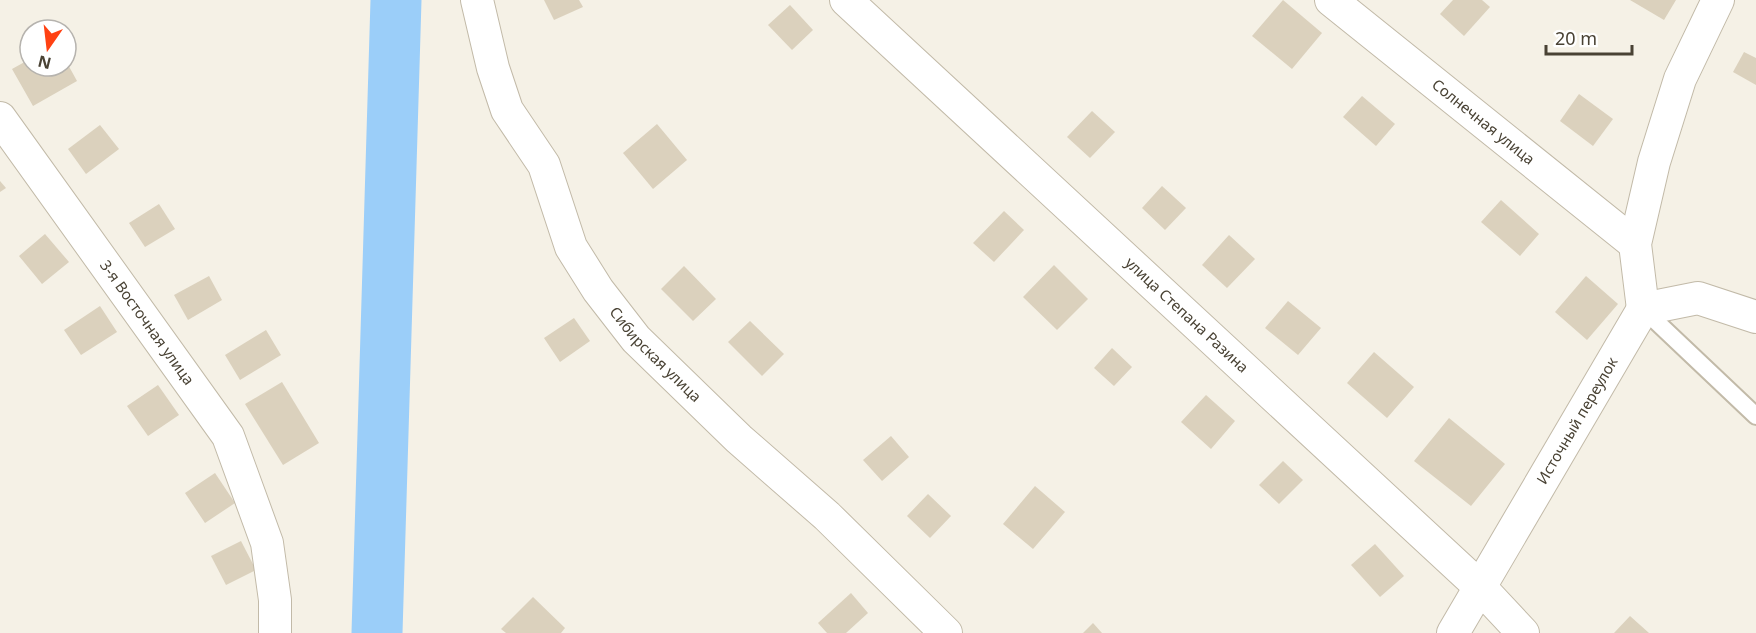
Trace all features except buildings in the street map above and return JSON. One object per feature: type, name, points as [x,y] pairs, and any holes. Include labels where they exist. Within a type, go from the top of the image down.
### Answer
[{"type":"street","name":"Сибирская улица","points":[[477,0],[493,68],[507,110],[544,165],[571,248],[598,290],[636,339],[739,439],[826,516],[946,633]]},
{"type":"street","name":"улица Степана Разина","points":[[846,0],[1480,587],[1523,633]]},
{"type":"street","name":"Солнечная улица","points":[[1331,0],[1635,244]]},
{"type":"street","points":[[1718,0],[1680,79],[1654,162],[1635,244],[1643,309],[1698,298],[1756,317]]},
{"type":"street","name":"3-я Восточная улица","points":[[0,118],[228,436],[267,543],[275,600],[275,633]]},
{"type":"street","name":"Источный переулок","points":[[1453,633],[1643,309]]},
{"type":"lane","points":[[1643,309],[1756,416]]},
{"type":"waterway","points":[[377,633],[396,0]]}]
